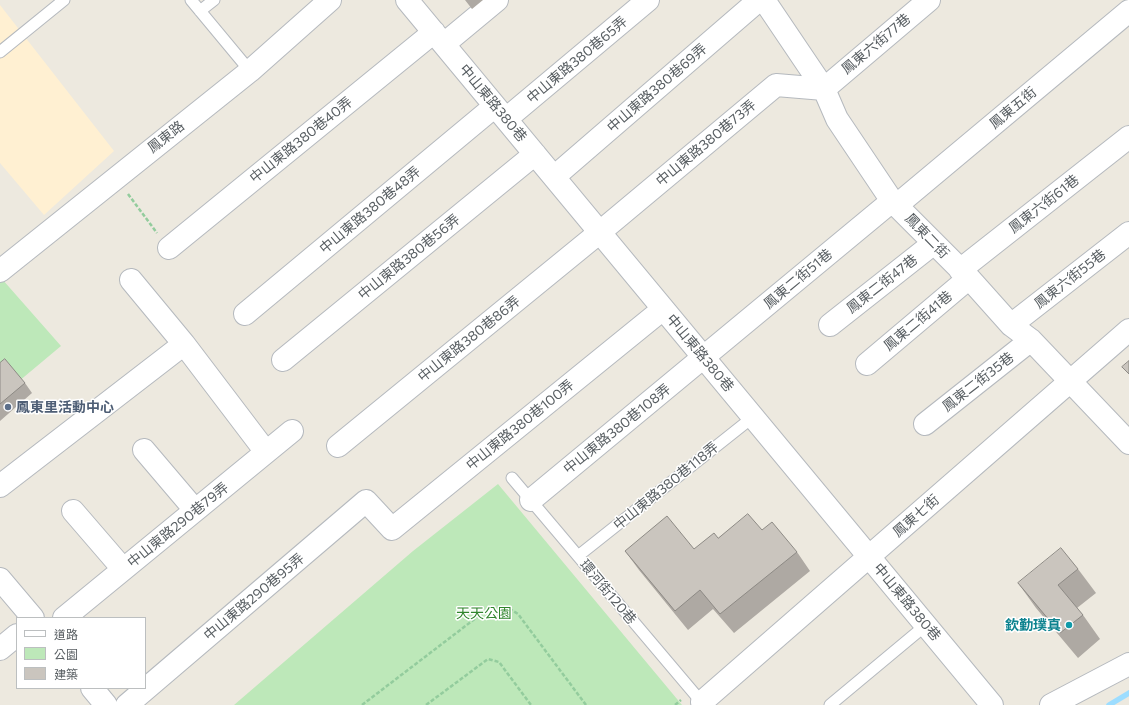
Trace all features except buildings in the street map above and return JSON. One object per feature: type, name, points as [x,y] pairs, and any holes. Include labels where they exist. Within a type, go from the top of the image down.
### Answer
[{"type":"street","name":"鳳東路","points":[[0,271],[250,71],[330,0]]},
{"type":"street","name":"中山東路380巷","points":[[407,0],[992,705]]},
{"type":"street","name":"中山東路380巷40弄","points":[[168,248],[439,38],[498,0]]},
{"type":"street","name":"中山東路380巷65弄","points":[[501,113],[648,0]]},
{"type":"street","name":"中山東路380巷69弄","points":[[554,176],[760,0]]},
{"type":"street","name":"鳳東二街","points":[[764,0],[824,89],[837,120],[894,203],[964,274],[1011,325],[1031,340],[1129,443]]},
{"type":"street","name":"鳳東六街77巷","points":[[824,89],[929,0]]},
{"type":"street","name":"鳳東五街","points":[[894,203],[1127,9]]},
{"type":"street","name":"中山東路380巷73弄","points":[[600,232],[776,85],[824,89]]},
{"type":"street","name":"中山東路380巷48弄","points":[[245,314],[501,113]]},
{"type":"street","name":"鳳東六街61巷","points":[[964,274],[1129,137]]},
{"type":"street","name":"中山東路380巷56弄","points":[[283,360],[535,154]]},
{"type":"street","name":"鳳東二街51巷","points":[[704,358],[894,203]]},
{"type":"street","name":"中山東路380巷86弄","points":[[338,446],[600,232]]},
{"type":"street","name":"鳳東六街55巷","points":[[1011,325],[1129,233]]},
{"type":"street","name":"鳳東二街47巷","points":[[830,325],[934,244]]},
{"type":"street","name":"鳳東二街41巷","points":[[867,364],[964,274]]},
{"type":"street","points":[[131,280],[184,344],[266,452]]},
{"type":"street","name":"中山東路380巷100弄","points":[[379,515],[392,529],[663,309]]},
{"type":"street","name":"鳳東七街","points":[[703,703],[869,556],[1129,330]]},
{"type":"street","name":"鳳東二街35巷","points":[[925,424],[1031,340]]},
{"type":"street","points":[[0,486],[184,344]]},
{"type":"street","name":"中山東路380巷108弄","points":[[531,500],[704,358]]},
{"type":"street","name":"中山東路290巷79弄","points":[[65,617],[292,431]]},
{"type":"street","points":[[144,450],[195,510]]},
{"type":"street","name":"中山東路290巷95弄","points":[[146,689],[366,500],[379,515]]},
{"type":"street","points":[[73,512],[123,569]]},
{"type":"street","points":[[0,579],[32,617]]},
{"type":"street","points":[[0,649],[16,636]]},
{"type":"street","points":[[1051,705],[1129,664]]},
{"type":"street","name":"中山東路290巷95弄","points":[[127,705],[146,689]]},
{"type":"lane","points":[[0,52],[64,0]]},
{"type":"lane","points":[[191,0],[250,71]]},
{"type":"lane","points":[[200,11],[214,0]]},
{"type":"lane","name":"中山東路380巷118弄","points":[[578,556],[753,416]]},
{"type":"lane","name":"環河街120巷","points":[[512,478],[703,703]]},
{"type":"lane","points":[[830,705],[926,624]]},
{"type":"path","points":[[116,178],[168,248]]},
{"type":"path","points":[[362,705],[489,608],[498,606],[510,608],[518,614],[586,705]]},
{"type":"path","points":[[426,705],[488,659],[499,662],[531,705]]},
{"type":"shaded area","points":[[0,5],[114,151],[44,215],[0,163]]},
{"type":"green space","points":[[2,279],[61,346],[0,397],[0,281]]},
{"type":"green space","name":"天天公園","points":[[498,484],[682,705],[234,705],[413,551]]},
{"type":"waterway","points":[[1109,705],[1129,693]]},
{"type":"place","name":"鳳東里活動中心","points":[[8,407]]},
{"type":"place","name":"欽勤璞真","points":[[1069,625]]}]
